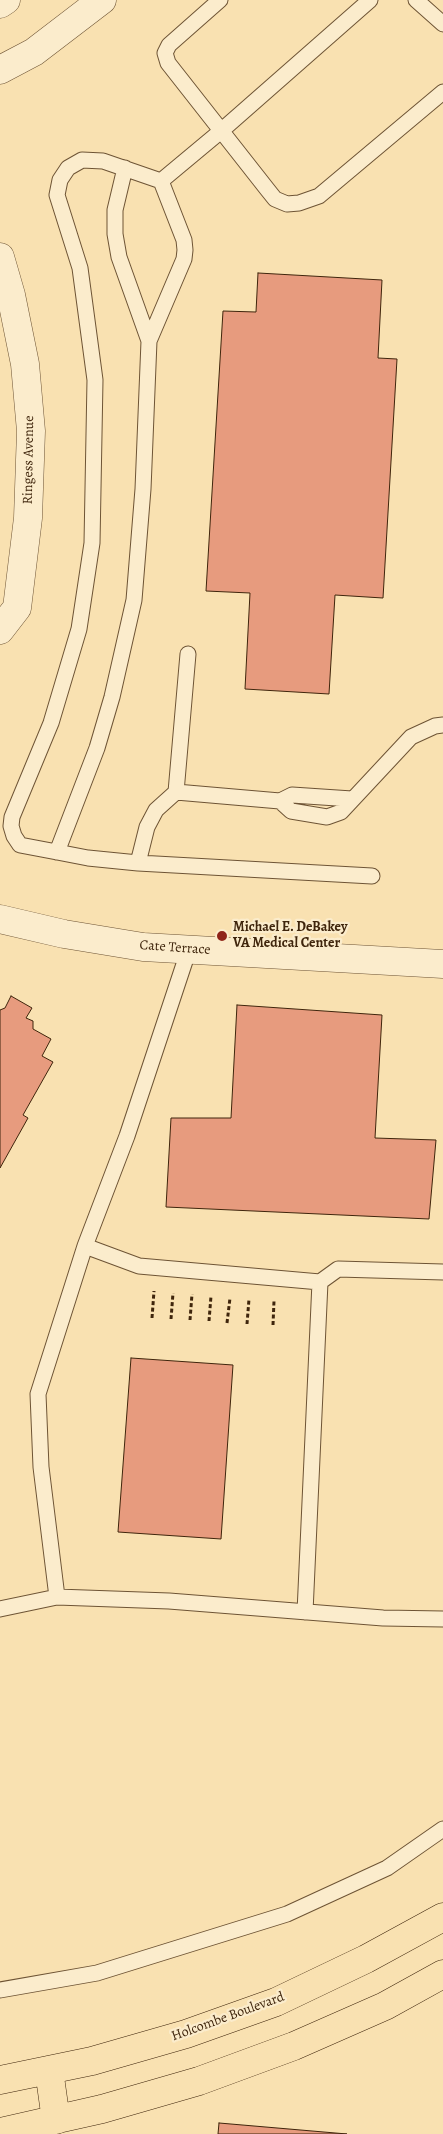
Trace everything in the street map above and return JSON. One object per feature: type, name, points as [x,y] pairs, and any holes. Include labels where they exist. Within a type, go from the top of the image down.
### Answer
[{"type":"main road","name":"Holcombe Boulevard","points":[[0,2080],[92,2061],[186,2034],[276,2002],[366,1959],[443,1916]]},
{"type":"main road","points":[[0,2132],[102,2109],[199,2081],[294,2046],[385,2006],[443,1974]]},
{"type":"main road","points":[[49,2070],[56,2120]]},
{"type":"street","points":[[0,4],[6,0]]},
{"type":"street","points":[[0,70],[41,47],[102,0]]},
{"type":"street","name":"Ringess Avenue","points":[[0,257],[11,295],[25,364],[31,432],[28,518],[17,608],[0,630]]},
{"type":"street","name":"Cate Terrace","points":[[0,919],[143,947],[443,964]]},
{"type":"lane","points":[[220,0],[169,45],[165,53],[168,63],[275,199],[287,204],[299,203],[319,196],[443,92]]},
{"type":"lane","points":[[161,181],[221,132],[370,0]]},
{"type":"lane","points":[[416,0],[443,24]]},
{"type":"lane","points":[[57,852],[97,748],[112,697],[134,600],[143,489],[149,341],[184,259],[185,250],[184,240],[161,181],[103,161],[82,160],[68,168],[60,180],[57,195],[80,268],[95,380],[92,543],[79,629],[51,723],[12,817],[11,826],[14,836],[20,845],[88,858],[138,863],[372,876]]},
{"type":"lane","points":[[125,168],[115,210],[114,234],[119,256],[149,341]]},
{"type":"lane","points":[[138,863],[147,827],[156,810],[176,792],[188,654]]},
{"type":"lane","points":[[176,792],[280,801],[292,795],[352,799],[411,737],[435,726],[443,725]]},
{"type":"lane","points":[[57,1597],[41,1467],[38,1394],[85,1246],[127,1136],[189,949]]},
{"type":"lane","points":[[85,1246],[139,1266],[320,1282],[338,1268],[443,1272]]},
{"type":"lane","points":[[305,1612],[320,1282]]},
{"type":"lane","points":[[0,1609],[57,1597],[169,1601],[383,1618],[443,1619]]},
{"type":"lane","points":[[0,1990],[97,1973],[287,1914],[387,1868],[443,1830]]},
{"type":"building","points":[[258,273],[382,280],[378,358],[397,359],[383,598],[335,595],[329,694],[245,689],[250,593],[206,591],[223,311],[256,312]]},
{"type":"building","points":[[11,996],[32,1008],[26,1018],[33,1021],[33,1029],[51,1039],[42,1056],[53,1062],[23,1115],[28,1118],[0,1168],[0,1010],[5,1008]]},
{"type":"building","points":[[237,1005],[382,1015],[375,1138],[436,1140],[429,1219],[166,1207],[171,1118],[231,1118]]},
{"type":"building","points":[[131,1358],[233,1365],[221,1539],[118,1532]]},
{"type":"building","points":[[219,2123],[347,2134],[218,2134]]},
{"type":"place","name":"Michael E. DeBakey VA Medical Center","points":[[222,936]]}]
